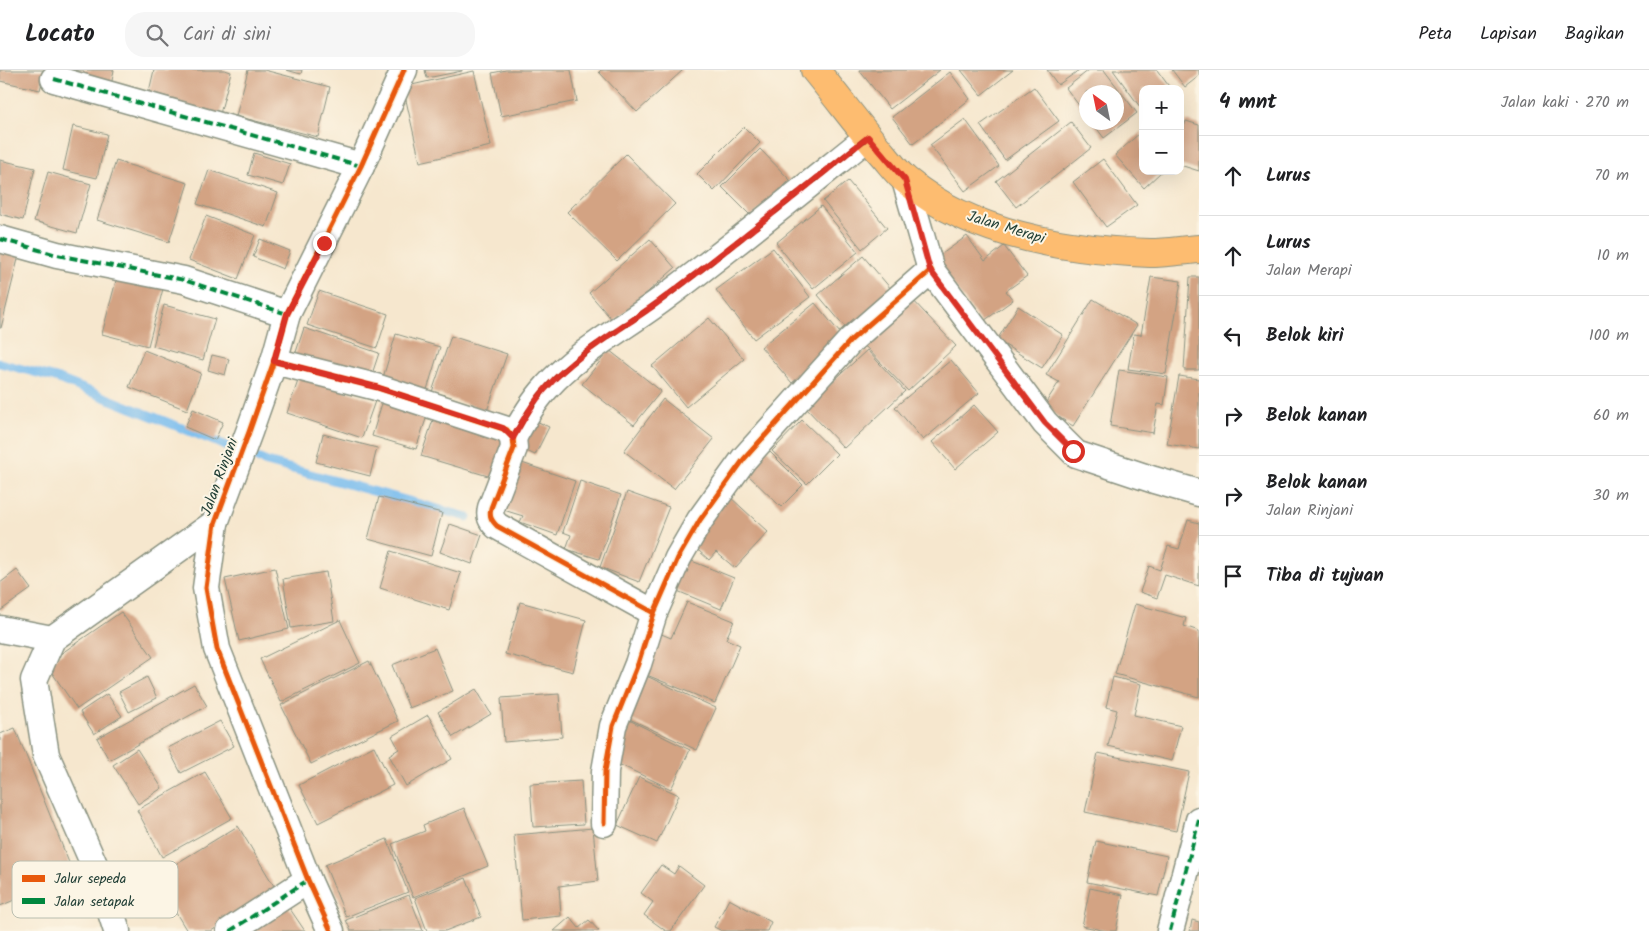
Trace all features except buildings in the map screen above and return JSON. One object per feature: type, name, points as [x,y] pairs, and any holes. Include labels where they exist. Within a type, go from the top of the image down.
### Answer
[{"type":"main road","name":"Jalan Merapi","points":[[821,72],[868,137],[905,180],[938,204],[978,223],[1032,239],[1091,248],[1151,253],[1199,249]]},
{"type":"street","name":"Jalan Rinjani","points":[[331,931],[308,880],[217,649],[206,588],[215,523],[250,432],[274,361],[287,314],[361,166],[404,70]]},
{"type":"street","points":[[54,79],[361,166]]},
{"type":"street","points":[[654,613],[497,526],[493,522],[490,518],[491,508],[514,448],[513,438],[535,402],[563,372],[600,343],[674,291],[868,137]]},
{"type":"street","points":[[905,180],[930,270],[1045,423],[1076,454],[1199,493]]},
{"type":"street","points":[[0,239],[57,254],[184,280],[287,314]]},
{"type":"street","points":[[604,823],[605,771],[613,726],[638,664],[654,613],[678,558],[700,520],[744,459],[851,340],[930,270]]},
{"type":"street","points":[[274,361],[376,387],[503,428],[513,438]]},
{"type":"street","points":[[93,861],[46,755],[34,680],[52,639],[215,523]]},
{"type":"street","points":[[0,629],[52,639]]},
{"type":"street","points":[[1170,931],[1199,820]]},
{"type":"street","points":[[230,931],[308,880]]},
{"type":"street","points":[[113,918],[117,931]]},
{"type":"waterway","points":[[0,363],[56,378],[267,462],[467,517]]},
{"type":"marked path","points":[[54,79],[361,166]]},
{"type":"marked path","points":[[513,438],[528,411],[542,393],[574,362],[693,276],[868,137]]},
{"type":"marked path","points":[[0,239],[57,255],[184,280],[287,314]]},
{"type":"marked path","points":[[1170,931],[1199,820]]},
{"type":"marked path","points":[[230,931],[308,880]]},
{"type":"cycle path","points":[[331,931],[308,880],[217,649],[206,588],[215,523],[274,361],[287,314],[361,166],[404,70]]},
{"type":"cycle path","points":[[604,823],[605,771],[613,726],[638,664],[654,613],[678,558],[700,520],[744,459],[851,340],[931,270]]},
{"type":"cycle path","points":[[274,361],[376,387],[507,430],[513,438],[514,448],[491,508],[490,516],[493,522],[497,526],[654,613]]},
{"type":"route","points":[[324,243],[287,314],[274,361],[376,387],[503,428],[513,438],[535,402],[563,372],[600,343],[666,297],[868,137],[905,180],[930,270],[1045,423],[1073,451]]}]
